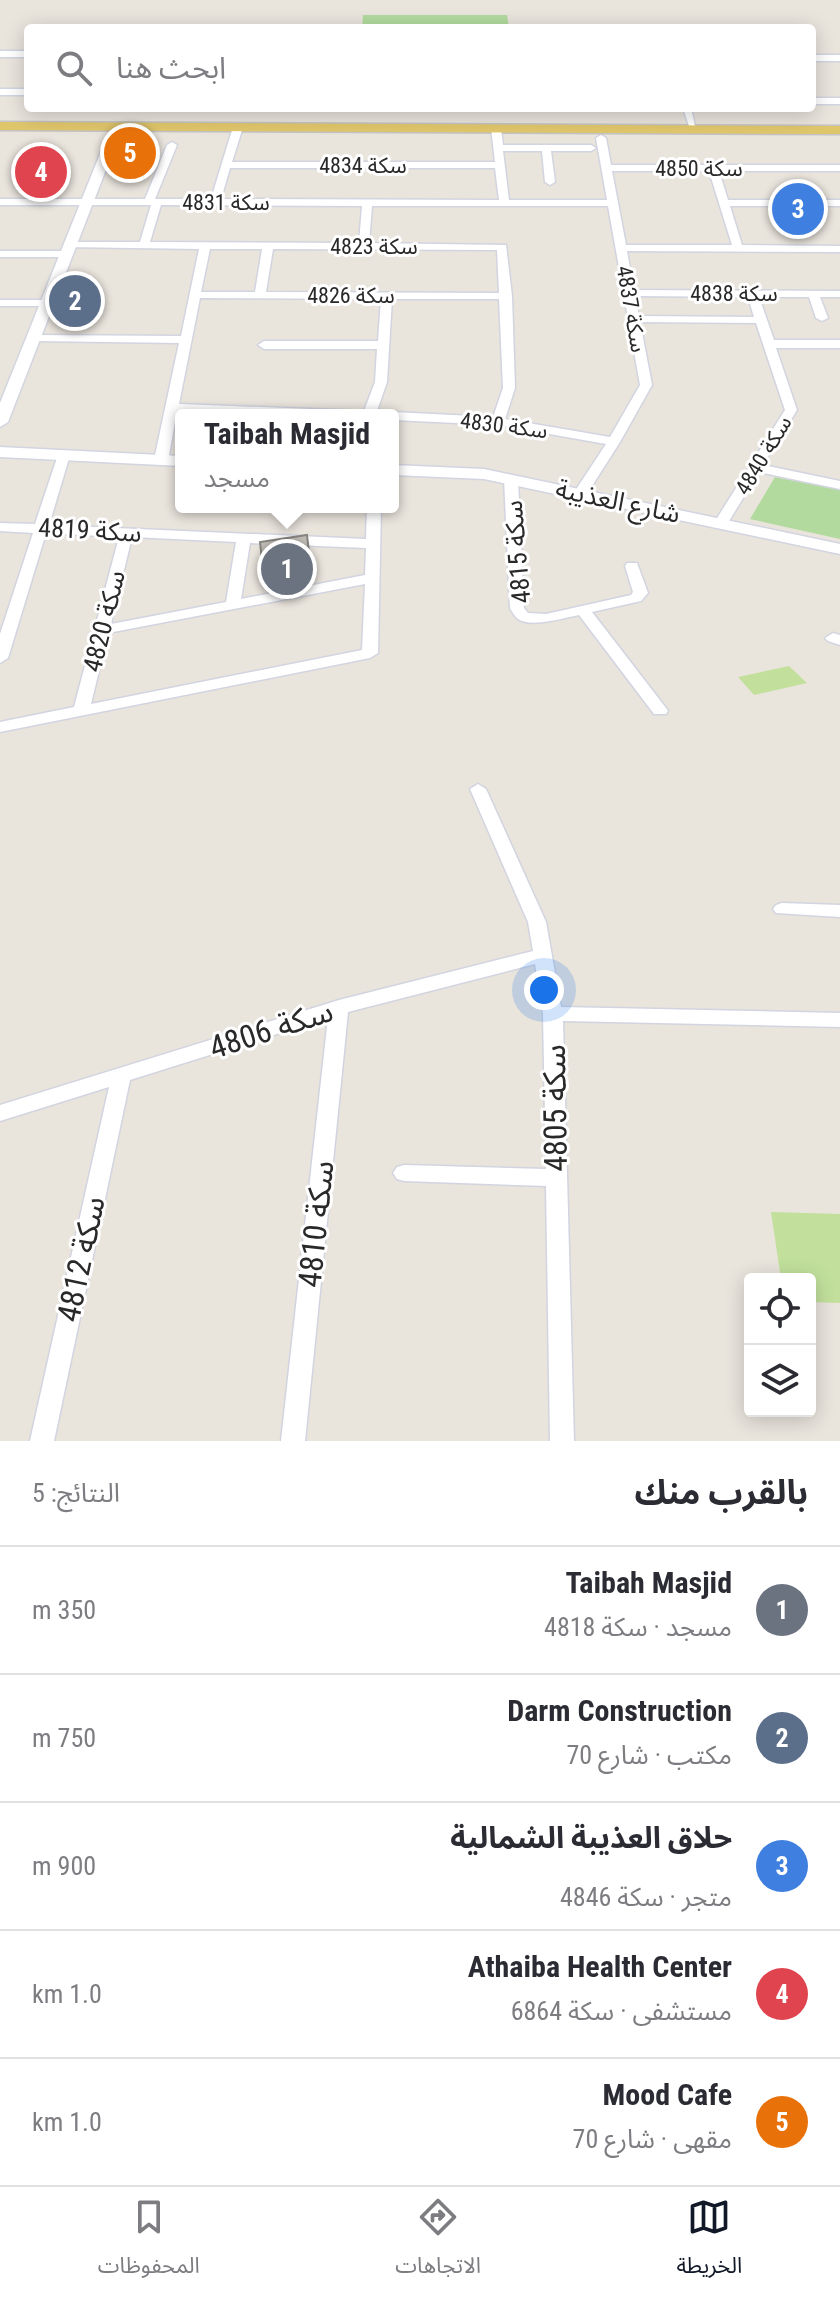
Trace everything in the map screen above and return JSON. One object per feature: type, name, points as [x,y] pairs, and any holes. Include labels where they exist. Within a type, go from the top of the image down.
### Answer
[{"type":"main road","points":[[0,124],[692,124],[840,127]]},
{"type":"main road","points":[[0,124],[151,127],[840,127]]},
{"type":"street","points":[[0,54],[24,54]]},
{"type":"street","points":[[816,58],[840,58]]},
{"type":"street","points":[[0,92],[24,92]]},
{"type":"street","points":[[816,101],[840,101]]},
{"type":"street","points":[[688,112],[692,124]]},
{"type":"street","points":[[97,126],[114,134]]},
{"type":"street","points":[[0,422],[114,134],[126,128],[151,127]]},
{"type":"street","points":[[215,202],[238,127]]},
{"type":"street","points":[[496,128],[504,203]]},
{"type":"street","points":[[559,128],[591,132],[601,138],[611,131],[629,128]]},
{"type":"street","name":"سكة 4837","points":[[580,494],[646,385],[601,138]]},
{"type":"street","points":[[144,245],[153,202],[172,145]]},
{"type":"street","points":[[498,148],[591,148]]},
{"type":"street","points":[[546,148],[550,182]]},
{"type":"street","name":"سكة 4834","points":[[225,165],[501,165]]},
{"type":"street","name":"سكة 4850","points":[[606,168],[840,168]]},
{"type":"street","points":[[713,168],[738,249]]},
{"type":"street","name":"سكة 4831","points":[[0,202],[612,203]]},
{"type":"street","points":[[364,246],[367,203]]},
{"type":"street","points":[[725,203],[840,203]]},
{"type":"street","name":"سكة 4823","points":[[0,254],[144,245],[502,247],[509,388],[498,421]]},
{"type":"street","points":[[161,460],[205,246]]},
{"type":"street","points":[[260,295],[268,246]]},
{"type":"street","points":[[622,248],[840,249]]},
{"type":"street","name":"سكة 4838","points":[[629,293],[840,294]]},
{"type":"street","name":"سكة 4840","points":[[721,523],[758,468],[791,410],[752,293]]},
{"type":"street","points":[[813,294],[822,318]]},
{"type":"street","name":"سكة 4826","points":[[195,295],[506,296]]},
{"type":"street","points":[[371,409],[381,382],[387,295]]},
{"type":"street","points":[[0,303],[46,303]]},
{"type":"street","points":[[634,319],[760,320]]},
{"type":"street","points":[[33,338],[186,340]]},
{"type":"street","points":[[768,344],[838,348]]},
{"type":"street","points":[[264,345],[383,345]]},
{"type":"street","points":[[172,407],[221,409]]},
{"type":"street","name":"سكة 4830","points":[[399,416],[498,421],[614,442]]},
{"type":"street","points":[[0,452],[175,461]]},
{"type":"street","points":[[0,658],[64,455]]},
{"type":"street","points":[[758,468],[840,485]]},
{"type":"street","name":"شارع العذيبة","points":[[399,470],[484,474],[840,549]]},
{"type":"street","name":"سكة 4815","points":[[511,479],[520,613],[535,619],[636,598],[641,593],[632,566]]},
{"type":"street","points":[[0,727],[370,653],[374,513]]},
{"type":"street","name":"سكة 4819","points":[[0,527],[373,544]]},
{"type":"street","name":"سكة 4820","points":[[81,711],[127,531]]},
{"type":"street","points":[[233,603],[244,538]]},
{"type":"street","points":[[102,630],[372,578]]},
{"type":"street","points":[[583,611],[660,711]]},
{"type":"street","name":"سكة 4805","points":[[478,789],[537,922],[553,1014],[562,1441]]},
{"type":"street","points":[[782,909],[840,911]]},
{"type":"street","name":"سكة 4806","points":[[0,1113],[339,1007],[544,955]]},
{"type":"street","name":"سكة 4810","points":[[293,1441],[339,1007]]},
{"type":"street","points":[[553,1014],[840,1020]]},
{"type":"street","name":"سكة 4812","points":[[42,1441],[121,1077]]},
{"type":"street","points":[[404,1173],[557,1178]]},
{"type":"green space","points":[[363,15],[507,15],[508,24],[362,24]]},
{"type":"green space","points":[[775,477],[840,490],[840,539],[750,519]]},
{"type":"green space","points":[[789,666],[807,683],[754,695],[738,677]]},
{"type":"green space","points":[[771,1212],[840,1214],[840,1303],[816,1302],[816,1273],[780,1273]]},
{"type":"building","points":[[57,151],[52,163],[25,163],[31,152]]},
{"type":"building","points":[[307,535],[310,561],[286,563],[285,558],[262,560],[260,542]]},
{"type":"place","name":"Mood Cafe","points":[[130,153]]},
{"type":"place","name":"Athaiba Health Center","points":[[41,172]]},
{"type":"place","name":"حلاق العذيبة الشمالية","points":[[798,209]]},
{"type":"place","name":"Darm Construction","points":[[75,301]]},
{"type":"place","name":"Taibah Masjid","points":[[287,569]]}]
